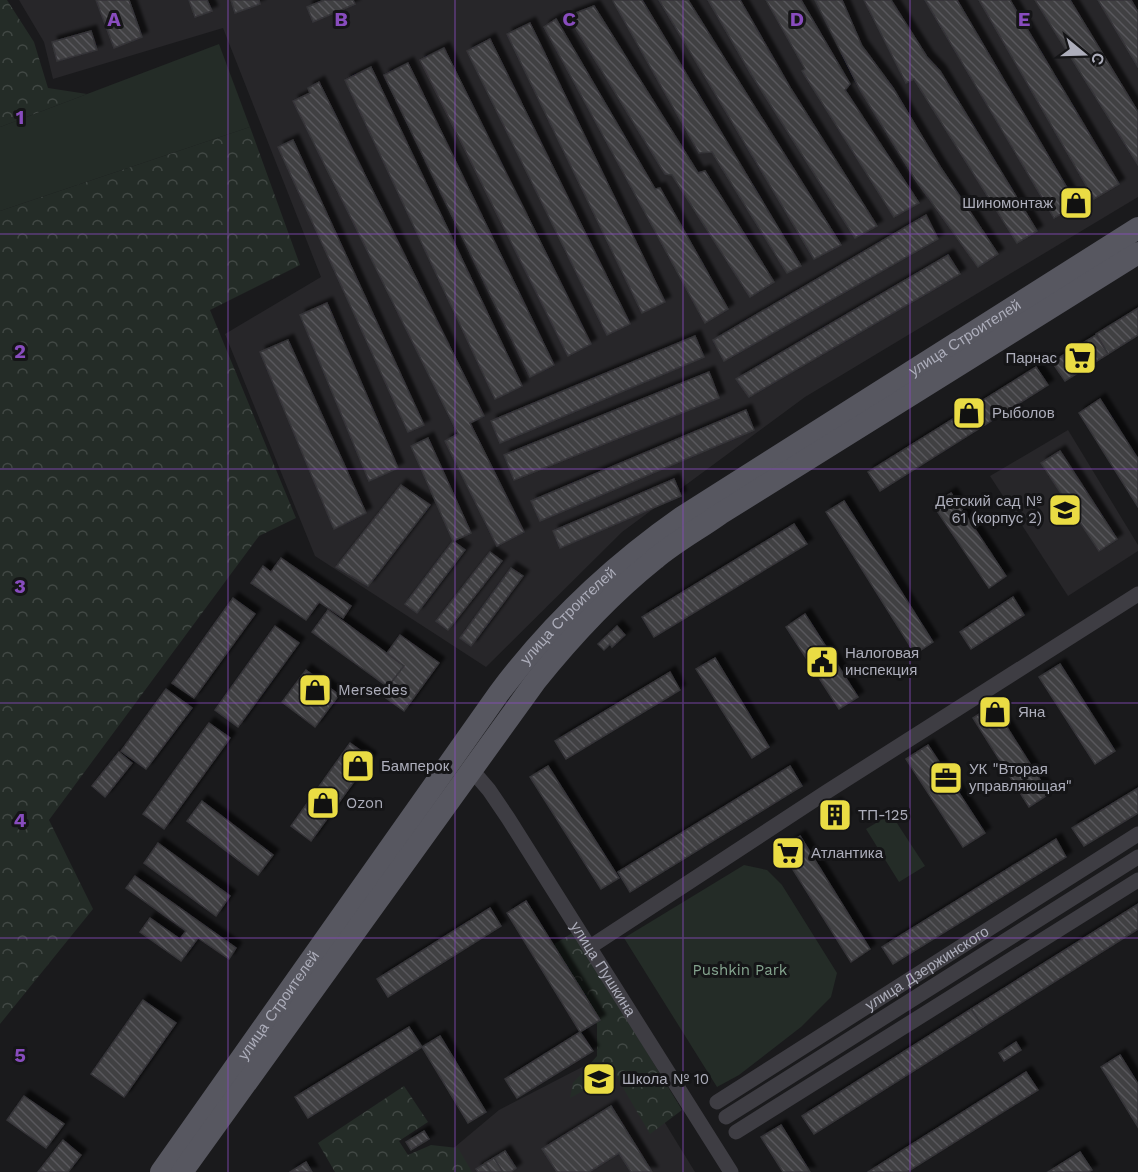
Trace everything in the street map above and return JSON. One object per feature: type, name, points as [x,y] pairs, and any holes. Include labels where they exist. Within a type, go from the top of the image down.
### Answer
[{"type":"main road","name":"улица Строителей","points":[[161,1172],[463,761],[561,650],[610,599],[657,557],[1014,317],[1138,228]]},
{"type":"main road","name":"улица Строителей","points":[[1014,317],[1138,253]]},
{"type":"main road","name":"улица Строителей","points":[[182,1172],[463,761]]},
{"type":"street","points":[[590,947],[828,791],[1138,594]]},
{"type":"street","name":"улица Пушкина","points":[[463,761],[489,790],[730,1172]]},
{"type":"street","name":"улица Дзержинского","points":[[717,1102],[1138,834]]},
{"type":"street","name":"улица Дзержинского","points":[[726,1117],[1138,857]]},
{"type":"street","points":[[736,1132],[1138,880]]},
{"type":"shaded area","points":[[19,0],[1138,0],[1138,197],[805,397],[622,532],[486,667],[315,556],[225,334],[321,277],[223,28],[53,79],[44,42]]},
{"type":"shaded area","name":"Детский сад № 61 (корпус 2)","points":[[1068,430],[1138,545],[1138,551],[1068,596],[990,476]]},
{"type":"shaded area","name":"Школа № 10","points":[[619,1048],[695,1172],[425,1172],[499,1110]]},
{"type":"green space","points":[[0,0],[7,0],[34,42],[48,88],[87,94],[0,127]]},
{"type":"green space","points":[[219,44],[250,127],[0,211],[0,127]]},
{"type":"green space","points":[[250,127],[300,265],[210,310],[296,518],[259,536],[49,820],[93,909],[0,1024],[0,211]]},
{"type":"green space","points":[[891,814],[925,866],[899,882],[866,829]]},
{"type":"green space","name":"Pushkin Park","points":[[744,865],[767,870],[782,885],[837,973],[831,997],[801,1027],[739,1075],[717,1087],[624,938]]},
{"type":"green space","points":[[574,932],[682,1110],[650,1134],[615,1074],[570,1098],[573,1083],[597,1056],[597,1024],[551,946]]},
{"type":"green space","points":[[404,1086],[428,1122],[399,1141],[408,1155],[431,1145],[458,1148],[472,1172],[335,1172],[318,1143]]},
{"type":"building","points":[[96,0],[129,0],[142,37],[114,48]]},
{"type":"building","points":[[189,0],[207,0],[212,11],[195,17]]},
{"type":"building","points":[[231,0],[259,0],[260,4],[235,13]]},
{"type":"building","points":[[324,0],[353,0],[355,4],[313,22],[307,7]]},
{"type":"building","points":[[642,0],[801,266],[787,273],[712,152],[699,153],[613,1]]},
{"type":"building","points":[[659,0],[688,0],[841,245],[814,259]]},
{"type":"building","points":[[708,0],[740,0],[791,89],[877,226],[855,238],[751,74]]},
{"type":"building","points":[[766,0],[801,0],[850,84],[845,90],[919,203],[894,217],[802,71],[805,69]]},
{"type":"building","points":[[815,0],[842,0],[862,46],[893,88],[939,165],[998,254],[978,267],[915,179],[860,90]]},
{"type":"building","points":[[864,0],[891,0],[927,57],[940,71],[1037,231],[1017,243],[914,79],[906,83]]},
{"type":"building","points":[[925,0],[957,0],[1077,205],[1054,218]]},
{"type":"building","points":[[979,0],[1010,0],[1119,184],[1094,199]]},
{"type":"building","points":[[1035,0],[1070,0],[1138,112],[1138,165]]},
{"type":"building","points":[[1098,0],[1131,0],[1138,12],[1138,67]]},
{"type":"building","points":[[594,6],[698,173],[705,171],[774,282],[750,297],[672,175],[665,174],[568,16]]},
{"type":"building","points":[[556,19],[655,189],[660,188],[728,309],[705,323],[544,27]]},
{"type":"building","points":[[530,23],[665,302],[642,313],[507,34]]},
{"type":"building","points":[[91,31],[97,50],[57,61],[52,42]]},
{"type":"building","points":[[490,39],[630,324],[607,335],[467,51]]},
{"type":"building","points":[[444,48],[591,344],[568,356],[420,60]]},
{"type":"building","points":[[408,63],[554,365],[530,377],[384,75]]},
{"type":"building","points":[[371,67],[522,386],[495,399],[345,80]]},
{"type":"building","points":[[319,82],[484,416],[470,423],[524,532],[497,546],[445,441],[458,434],[293,101],[310,93],[308,88]]},
{"type":"building","points":[[293,140],[424,425],[408,432],[278,147]]},
{"type":"building","points":[[926,215],[938,239],[724,361],[713,340]]},
{"type":"building","points":[[948,255],[960,274],[749,397],[736,379]]},
{"type":"building","points":[[327,303],[398,468],[369,481],[300,315]]},
{"type":"building","points":[[1138,308],[1138,335],[1108,354],[1096,334]]},
{"type":"building","name":"Парнас","points":[[1096,335],[1108,354],[1065,381],[1052,362]]},
{"type":"building","points":[[695,336],[704,357],[500,443],[491,421]]},
{"type":"building","points":[[288,340],[366,513],[334,529],[260,352]]},
{"type":"building","points":[[1036,367],[1048,385],[880,491],[868,472]]},
{"type":"building","points":[[709,372],[719,398],[514,480],[504,455]]},
{"type":"building","points":[[1100,399],[1138,459],[1138,507],[1079,413]]},
{"type":"building","points":[[746,410],[754,430],[540,521],[531,501]]},
{"type":"building","points":[[428,438],[471,533],[453,541],[411,446]]},
{"type":"building","points":[[1060,451],[1117,539],[1099,551],[1041,463]]},
{"type":"building","points":[[674,479],[681,496],[560,548],[553,531]]},
{"type":"building","points":[[401,485],[430,505],[368,586],[336,567]]},
{"type":"building","points":[[951,493],[1006,576],[989,588],[933,505]]},
{"type":"building","points":[[844,501],[933,642],[915,654],[826,512]]},
{"type":"building","points":[[794,524],[807,544],[654,637],[642,617]]},
{"type":"building","points":[[453,541],[465,550],[417,613],[405,604]]},
{"type":"building","points":[[490,552],[502,561],[448,630],[436,621]]},
{"type":"building","points":[[281,558],[351,606],[343,618],[319,602],[306,620],[251,583],[263,566],[271,572]]},
{"type":"building","points":[[511,568],[523,576],[471,646],[460,638]]},
{"type":"building","points":[[1013,597],[1024,615],[971,649],[960,632]]},
{"type":"building","points":[[233,598],[255,614],[194,698],[172,683]]},
{"type":"building","points":[[328,610],[404,666],[388,687],[312,632]]},
{"type":"building","name":"Налоговая инспекция","points":[[805,614],[858,697],[839,709],[786,627]]},
{"type":"building","points":[[275,626],[299,643],[238,727],[215,710]]},
{"type":"building","points":[[617,626],[625,635],[612,647],[610,644],[604,650],[598,644]]},
{"type":"building","points":[[400,635],[439,663],[404,711],[382,695],[404,666],[387,653]]},
{"type":"building","points":[[715,658],[769,747],[752,758],[696,669]]},
{"type":"building","points":[[1060,664],[1115,751],[1095,764],[1039,677]]},
{"type":"building","points":[[306,670],[339,695],[315,727],[282,702]]},
{"type":"building","points":[[670,672],[680,690],[566,759],[555,741]]},
{"type":"building","points":[[166,689],[192,708],[146,769],[121,751]]},
{"type":"building","points":[[993,705],[1049,794],[1029,807],[973,718]]},
{"type":"building","points":[[209,723],[230,738],[164,829],[143,814]]},
{"type":"building","points":[[350,743],[371,758],[311,841],[291,826]]},
{"type":"building","points":[[928,745],[985,833],[963,847],[906,759]]},
{"type":"building","points":[[119,752],[132,763],[105,797],[92,786]]},
{"type":"building","points":[[548,766],[619,878],[601,889],[530,777]]},
{"type":"building","points":[[790,766],[802,786],[630,892],[618,872]]},
{"type":"building","points":[[1138,788],[1138,813],[1084,846],[1072,828]]},
{"type":"building","points":[[202,801],[273,855],[258,875],[187,821]]},
{"type":"building","name":"ТП-125","points":[[836,803],[846,819],[834,827],[824,810]]},
{"type":"building","points":[[800,836],[870,949],[851,962],[780,849]]},
{"type":"building","points":[[1056,839],[1066,857],[893,964],[882,947]]},
{"type":"building","points":[[158,843],[230,896],[216,916],[144,863]]},
{"type":"building","points":[[135,876],[236,948],[229,959],[198,938],[181,961],[140,932],[150,918],[180,939],[186,931],[126,888]]},
{"type":"building","points":[[526,901],[600,1020],[580,1032],[507,913]]},
{"type":"building","points":[[1138,904],[1138,929],[983,1027],[971,1009]]},
{"type":"building","points":[[490,908],[501,926],[388,997],[377,979]]},
{"type":"building","points":[[143,1000],[176,1023],[124,1097],[91,1074]]},
{"type":"building","points":[[971,1009],[983,1027],[814,1134],[802,1116]]},
{"type":"building","points":[[409,1027],[422,1047],[308,1118],[295,1097]]},
{"type":"building","points":[[580,1032],[593,1051],[517,1098],[505,1079]]},
{"type":"building","points":[[440,1036],[486,1112],[468,1123],[422,1047]]},
{"type":"building","points":[[1016,1042],[1021,1050],[1004,1061],[999,1053]]},
{"type":"building","points":[[1120,1055],[1138,1084],[1138,1127],[1101,1067]]},
{"type":"building","points":[[1026,1072],[1038,1090],[907,1172],[868,1172]]},
{"type":"building","points":[[24,1096],[64,1124],[46,1148],[7,1120]]},
{"type":"building","points":[[611,1106],[652,1172],[631,1172],[619,1153],[589,1172],[557,1172],[542,1149]]},
{"type":"building","points":[[781,1125],[810,1172],[783,1172],[761,1137]]},
{"type":"building","points":[[424,1131],[429,1139],[411,1150],[406,1142]]},
{"type":"building","points":[[63,1140],[81,1155],[68,1172],[38,1172]]},
{"type":"building","points":[[505,1151],[516,1168],[511,1172],[478,1172],[476,1169]]},
{"type":"building","points":[[1080,1152],[1092,1170],[1088,1172],[1048,1172]]},
{"type":"building","points":[[494,1158],[503,1172],[491,1172],[485,1163]]},
{"type":"building","points":[[306,1162],[312,1172],[290,1172]]},
{"type":"place","name":"Шиномонтаж","points":[[1076,203]]},
{"type":"place","name":"Парнас","points":[[1080,358]]},
{"type":"place","name":"Рыболов","points":[[969,413]]},
{"type":"place","name":"Детский сад № 61 (корпус 2)","points":[[1065,510]]},
{"type":"place","name":"Налоговая инспекция","points":[[822,662]]},
{"type":"place","name":"Mersedes","points":[[315,690]]},
{"type":"place","name":"Яна","points":[[995,712]]},
{"type":"place","name":"Бамперок","points":[[358,766]]},
{"type":"place","name":"УК \"Вторая управляющая\"","points":[[946,778]]},
{"type":"place","name":"Ozon","points":[[323,803]]},
{"type":"place","name":"ТП-125","points":[[835,815]]},
{"type":"place","name":"Атлантика","points":[[788,853]]},
{"type":"place","name":"Школа № 10","points":[[599,1079]]}]
